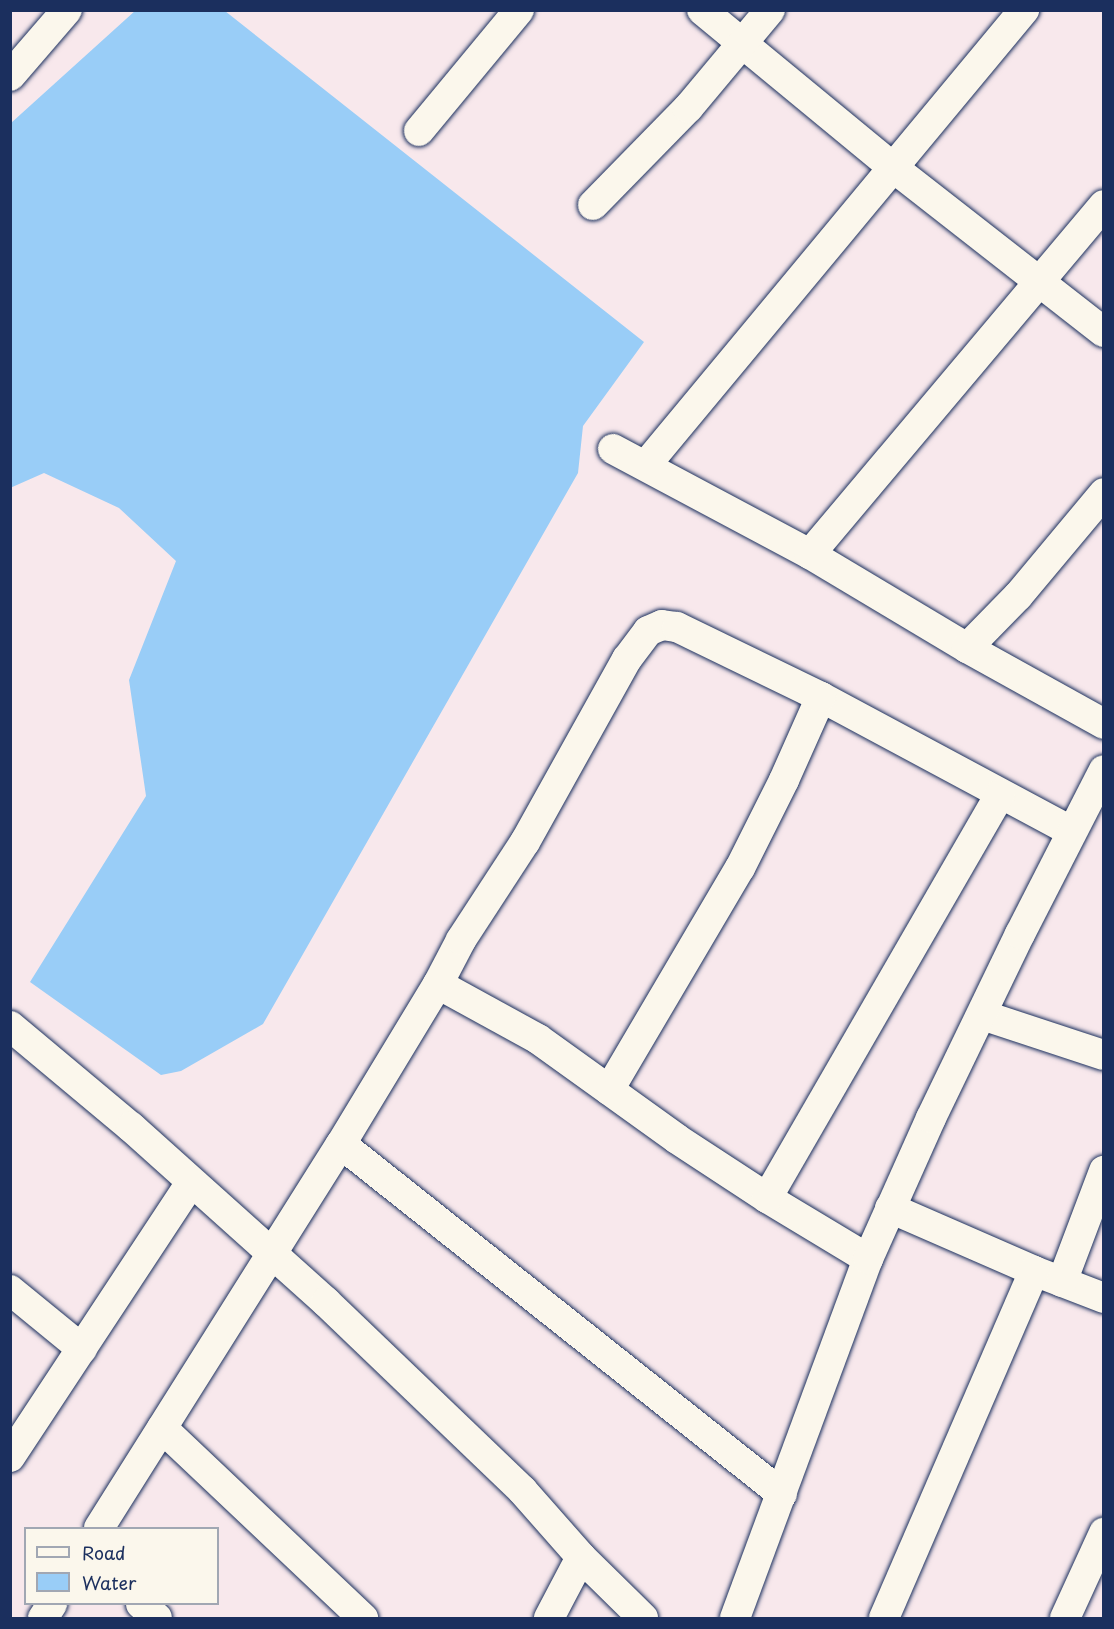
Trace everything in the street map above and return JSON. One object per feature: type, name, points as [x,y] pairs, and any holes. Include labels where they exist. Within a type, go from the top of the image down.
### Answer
[{"type":"street","points":[[10,76],[67,10]]},
{"type":"street","points":[[419,131],[519,10]]},
{"type":"street","points":[[702,10],[894,169],[1104,332]]},
{"type":"street","points":[[593,205],[688,108],[770,10]]},
{"type":"street","points":[[646,465],[1024,10]]},
{"type":"street","points":[[810,555],[1104,206]]},
{"type":"street","points":[[613,449],[810,555],[967,648],[1104,724]]},
{"type":"street","points":[[967,648],[1018,596],[1104,493]]},
{"type":"street","points":[[100,1527],[341,1143],[438,984],[461,940],[525,842],[627,659],[648,631],[662,625],[677,627],[821,696],[1071,831]]},
{"type":"street","points":[[609,1090],[740,868],[784,780],[821,696]]},
{"type":"street","points":[[735,1618],[868,1258],[982,1015],[1071,831],[1104,770]]},
{"type":"street","points":[[767,1198],[1000,794]]},
{"type":"street","points":[[438,984],[538,1039],[676,1139],[767,1198],[868,1258]]},
{"type":"street","points":[[982,1015],[1104,1055]]},
{"type":"street","points":[[10,1026],[271,1252],[522,1490],[581,1557],[643,1618]]},
{"type":"street","points":[[341,1143],[782,1494]]},
{"type":"street","points":[[1062,1282],[1104,1172]]},
{"type":"street","points":[[10,1457],[82,1349],[160,1225],[191,1182]]},
{"type":"street","points":[[890,1208],[1034,1271],[1104,1298]]},
{"type":"street","points":[[884,1618],[1034,1271]]},
{"type":"street","points":[[10,1290],[82,1349]]},
{"type":"street","points":[[162,1428],[363,1618]]},
{"type":"street","points":[[1065,1618],[1104,1533]]},
{"type":"street","points":[[549,1618],[581,1557]]},
{"type":"street","points":[[43,1618],[51,1605]]},
{"type":"street","points":[[142,1605],[157,1618]]},
{"type":"water","points":[[136,10],[225,11],[644,342],[583,426],[578,473],[263,1024],[181,1071],[161,1075],[30,982],[146,796],[129,680],[176,561],[119,508],[44,473],[10,488],[11,123]]}]
